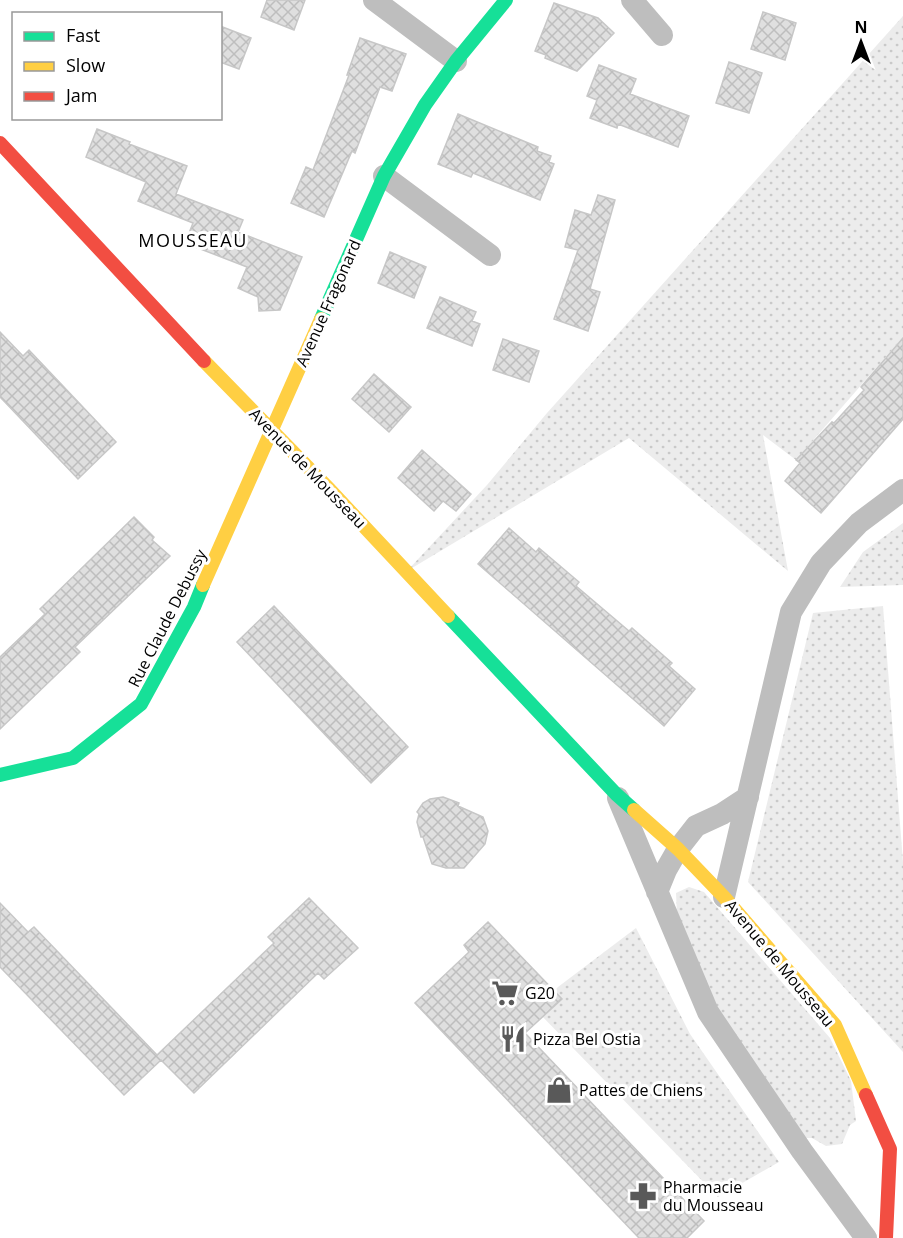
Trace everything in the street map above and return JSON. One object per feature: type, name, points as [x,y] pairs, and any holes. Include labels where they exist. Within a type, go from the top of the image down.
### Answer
[{"type":"street","points":[[374,0],[456,61]]},
{"type":"street","name":"Avenue Fragonard","points":[[272,430],[384,176],[425,105],[456,61],[506,0]]},
{"type":"street","points":[[632,0],[662,35]]},
{"type":"street","name":"Avenue de Mousseau","points":[[0,143],[616,794],[678,849],[724,897],[835,1025],[897,1145],[886,1238]]},
{"type":"street","points":[[384,176],[490,255]]},
{"type":"street","name":"Rue Claude Debussy","points":[[0,775],[73,758],[141,704],[194,607],[272,430]]},
{"type":"street","points":[[724,897],[791,612],[821,563],[859,523],[903,490]]},
{"type":"street","name":"Avenue de Mousseau","points":[[616,794],[708,1012],[802,1151],[866,1238]]},
{"type":"street","points":[[657,892],[678,849],[696,826],[722,814],[748,797]]},
{"type":"shaded area","points":[[903,16],[903,337],[796,460],[763,435],[788,571],[629,438],[407,571],[487,485],[547,413]]},
{"type":"shaded area","points":[[903,523],[903,585],[840,587],[863,552]]},
{"type":"shaded area","points":[[883,606],[903,862],[903,1052],[748,882],[813,613]]},
{"type":"shaded area","points":[[689,887],[704,892],[830,1038],[851,1081],[856,1121],[850,1125],[842,1144],[826,1146],[812,1138],[803,1138],[717,1008],[677,915],[676,893]]},
{"type":"shaded area","points":[[636,928],[690,1034],[779,1162],[718,1197],[537,1011],[558,987]]},
{"type":"building","points":[[267,0],[305,0],[294,30],[261,17]]},
{"type":"building","points":[[554,3],[598,18],[614,33],[577,71],[545,58],[546,55],[535,51]]},
{"type":"building","points":[[763,12],[796,23],[785,60],[751,49]]},
{"type":"building","points":[[222,27],[251,38],[239,69],[222,63]]},
{"type":"building","points":[[360,38],[406,54],[392,91],[380,87],[355,153],[352,151],[324,217],[291,203],[306,167],[313,170],[349,75],[347,75]]},
{"type":"building","points":[[729,62],[762,73],[749,113],[716,103]]},
{"type":"building","points":[[599,65],[636,79],[630,94],[689,116],[678,147],[618,124],[617,128],[590,118],[597,100],[587,96]]},
{"type":"building","points":[[458,114],[538,147],[537,151],[551,156],[549,162],[554,164],[540,200],[473,173],[471,177],[438,164]]},
{"type":"building","points":[[97,129],[187,166],[176,194],[243,220],[238,232],[302,257],[280,310],[259,311],[258,297],[238,288],[247,267],[185,243],[193,223],[138,201],[146,182],[86,157]]},
{"type":"building","points":[[598,195],[615,200],[590,289],[600,292],[588,331],[554,319],[578,250],[565,247],[575,210],[591,215]]},
{"type":"building","points":[[390,252],[426,267],[414,298],[378,283]]},
{"type":"building","points":[[440,297],[476,312],[472,321],[480,324],[472,346],[427,328]]},
{"type":"building","points":[[0,332],[23,356],[29,350],[116,442],[78,479],[0,397]]},
{"type":"building","points":[[903,338],[903,419],[821,513],[785,481],[800,463],[796,460],[864,390],[861,387]]},
{"type":"building","points":[[503,339],[539,351],[529,382],[493,370]]},
{"type":"building","points":[[374,374],[411,407],[389,432],[352,399]]},
{"type":"building","points":[[422,450],[471,494],[456,511],[443,501],[434,511],[398,478]]},
{"type":"building","points":[[134,517],[154,537],[152,540],[170,556],[75,647],[80,652],[0,729],[0,657],[45,614],[40,609]]},
{"type":"building","points":[[509,528],[536,552],[539,548],[579,582],[576,586],[629,631],[632,628],[672,663],[669,666],[695,689],[664,726],[478,564]]},
{"type":"building","points":[[274,606],[408,747],[371,783],[237,642]]},
{"type":"building","points":[[443,797],[483,817],[488,831],[485,844],[464,868],[446,868],[432,864],[423,837],[421,837],[417,812],[423,803],[430,799]]},
{"type":"building","points":[[309,898],[358,948],[324,979],[318,973],[194,1093],[161,1060],[124,1095],[0,967],[0,903],[28,932],[34,927],[157,1055],[274,943],[268,937]]},
{"type":"building","points":[[488,922],[562,999],[525,1033],[704,1221],[687,1238],[639,1238],[415,1003],[469,952],[464,945]]},
{"type":"traffic: fast","points":[[321,319],[384,176],[425,105],[456,61],[506,0]]},
{"type":"traffic: fast","points":[[0,775],[73,758],[141,704],[194,607],[203,585]]},
{"type":"traffic: fast","points":[[448,616],[616,794],[634,810]]},
{"type":"traffic: slow","points":[[203,585],[321,319]]},
{"type":"traffic: slow","points":[[204,361],[329,489],[448,616]]},
{"type":"traffic: slow","points":[[634,810],[678,849],[724,897],[835,1025],[866,1095]]},
{"type":"traffic: jam","points":[[0,143],[204,361]]},
{"type":"traffic: jam","points":[[866,1095],[890,1149],[886,1238]]},
{"type":"place","name":"G20","points":[[505,993]]},
{"type":"place","name":"Pizza Bel Ostia","points":[[513,1039]]},
{"type":"place","name":"Pattes de Chiens","points":[[559,1090]]},
{"type":"place","name":"Pharmacie du Mousseau","points":[[643,1196]]},
{"type":"district","name":"MOUSSEAU","points":[[193,241]]}]
